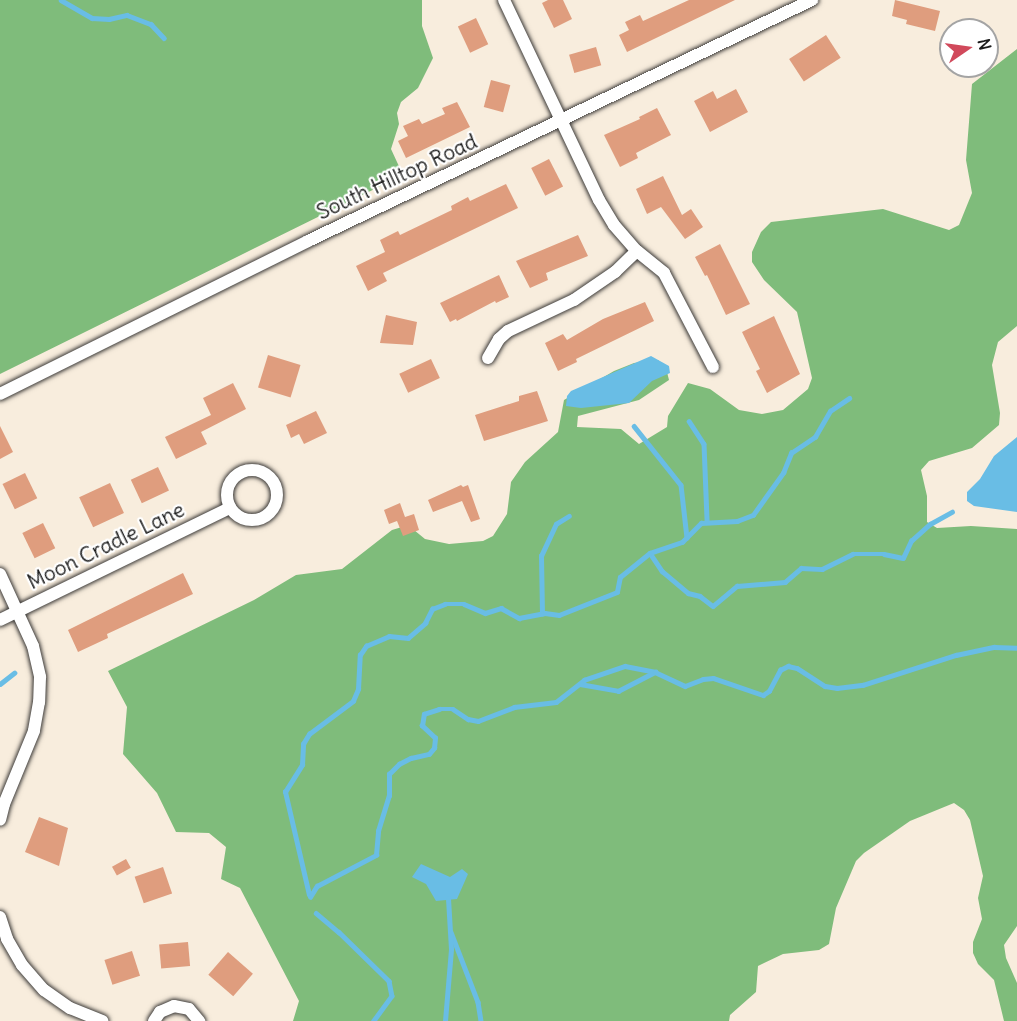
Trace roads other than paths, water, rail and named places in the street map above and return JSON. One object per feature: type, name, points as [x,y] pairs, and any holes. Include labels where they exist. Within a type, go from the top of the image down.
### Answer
[{"type":"street","points":[[504,0],[599,200],[614,225],[637,251],[664,273],[713,367]]},
{"type":"street","name":"South Hilltop Road","points":[[0,394],[308,240],[812,0]]},
{"type":"street","points":[[488,358],[499,339],[508,331],[574,300],[615,272],[637,251]]},
{"type":"street","points":[[255,470],[269,477],[274,483],[276,500],[267,515],[260,519],[243,519],[230,508],[227,500],[229,485],[239,473],[255,470]]},
{"type":"street","name":"Moon Cradle Lane","points":[[0,620],[230,508]]},
{"type":"street","points":[[0,574],[19,611],[33,646],[40,677],[34,731],[4,804],[0,820]]},
{"type":"street","points":[[0,917],[7,939],[22,965],[44,990],[70,1008],[103,1021]]},
{"type":"street","points":[[154,1021],[160,1012],[174,1006],[189,1009],[199,1021]]},
{"type":"water","points":[[651,356],[669,366],[670,373],[652,381],[629,403],[581,408],[566,406],[567,396],[571,391]]},
{"type":"water","points":[[1017,437],[1017,512],[974,506],[967,501],[967,492],[980,479],[994,456]]},
{"type":"water","points":[[421,864],[450,877],[462,869],[468,874],[457,899],[436,901],[426,884],[412,877]]},
{"type":"waterway","points":[[61,0],[92,18],[109,19],[127,15],[151,24],[164,38]]},
{"type":"waterway","points":[[309,895],[285,792],[302,765],[303,744],[309,734],[353,701],[358,689],[360,655],[366,646],[389,636],[408,638],[425,623],[432,609],[445,604],[464,604],[485,613],[501,608],[519,618],[545,613],[559,615],[617,592],[620,577],[650,553],[682,542],[701,523],[737,521],[753,515],[783,473],[791,453],[815,437],[830,411],[849,398]]},
{"type":"waterway","points":[[689,421],[704,444],[707,520]]},
{"type":"waterway","points":[[634,426],[681,485],[687,538]]},
{"type":"waterway","points":[[650,553],[662,571],[688,593],[700,596],[713,606],[737,586],[785,582],[801,568],[822,569],[853,554],[884,554],[903,558],[911,541],[930,524],[952,512]]},
{"type":"waterway","points":[[542,614],[541,556],[556,524],[569,516]]},
{"type":"waterway","points":[[310,897],[317,886],[376,855],[378,831],[389,796],[389,774],[399,764],[411,758],[429,754],[434,748],[435,738],[422,726],[424,714],[439,709],[453,709],[468,719],[478,721],[514,707],[556,702],[584,680],[625,666],[655,672],[685,686],[713,678],[763,695],[769,691],[780,670],[788,666],[797,668],[825,686],[837,688],[863,685],[956,655],[994,647],[1017,648]]},
{"type":"waterway","points":[[580,684],[618,691],[655,672]]},
{"type":"waterway","points":[[0,684],[14,673]]},
{"type":"waterway","points":[[445,1021],[451,949],[448,899]]},
{"type":"waterway","points":[[316,913],[389,981],[392,996],[374,1021]]},
{"type":"waterway","points":[[451,932],[478,1002],[481,1021]]}]
